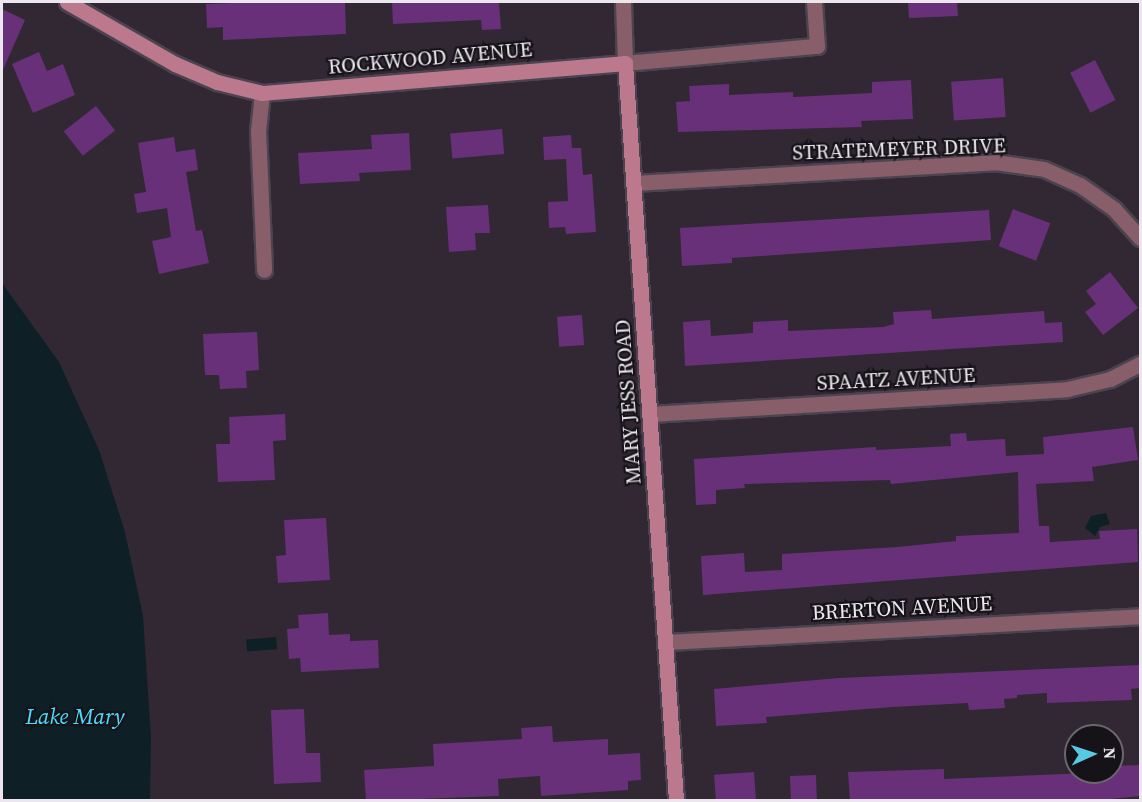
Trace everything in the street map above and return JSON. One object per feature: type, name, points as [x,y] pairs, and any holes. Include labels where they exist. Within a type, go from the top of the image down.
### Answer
[{"type":"street","name":"ROCKWOOD AVENUE","points":[[67,2],[175,64],[217,82],[262,93],[817,46],[814,2]]},
{"type":"street","name":"MARY JESS ROAD","points":[[623,2],[625,63],[676,801]]},
{"type":"street","points":[[262,93],[258,130],[264,270]]},
{"type":"street","name":"STRATEMEYER DRIVE","points":[[634,183],[994,162],[1044,169],[1080,185],[1114,209],[1140,238]]},
{"type":"street","name":"SPAATZ AVENUE","points":[[650,414],[1037,392],[1110,379],[1140,364]]},
{"type":"street","name":"BRERTON AVENUE","points":[[665,642],[1140,616]]},
{"type":"water","name":"Lake Mary","points":[[2,283],[59,362],[99,450],[125,532],[143,616],[151,737],[150,800],[2,800]]},
{"type":"water","points":[[1106,513],[1110,524],[1100,527],[1095,536],[1085,528],[1091,516]]},
{"type":"water","points":[[276,637],[277,649],[247,652],[246,640]]},
{"type":"building","points":[[345,2],[346,34],[223,40],[223,27],[207,28],[206,4]]},
{"type":"building","points":[[392,2],[499,2],[501,29],[482,30],[481,20],[393,24]]},
{"type":"building","points":[[908,2],[957,2],[958,16],[909,18]]},
{"type":"building","points":[[2,9],[25,20],[2,72]]},
{"type":"building","points":[[39,52],[47,71],[63,64],[75,95],[33,113],[12,64]]},
{"type":"building","points":[[1095,60],[1115,100],[1090,113],[1070,73]]},
{"type":"building","points":[[1003,78],[1006,117],[954,121],[951,82]]},
{"type":"building","points":[[911,80],[913,119],[861,121],[862,127],[678,132],[676,102],[690,101],[689,86],[729,84],[729,95],[793,92],[793,97],[872,93],[872,82]]},
{"type":"building","points":[[96,106],[115,130],[83,156],[64,131]]},
{"type":"building","points":[[502,129],[504,154],[452,158],[450,134]]},
{"type":"building","points":[[409,133],[411,170],[359,173],[360,181],[300,184],[298,153],[372,149],[371,135]]},
{"type":"building","points":[[571,135],[572,148],[581,148],[583,175],[592,174],[596,232],[566,234],[565,227],[549,228],[548,202],[568,201],[566,159],[544,160],[543,137]]},
{"type":"building","points":[[174,137],[176,152],[195,149],[198,170],[186,172],[196,231],[202,230],[209,263],[159,274],[152,241],[171,237],[167,208],[137,213],[134,194],[146,192],[138,143]]},
{"type":"building","points":[[488,205],[490,233],[475,233],[476,250],[449,252],[446,207]]},
{"type":"building","points":[[1013,209],[1050,223],[1036,261],[999,246]]},
{"type":"building","points":[[989,210],[991,240],[732,258],[732,263],[682,266],[680,228]]},
{"type":"building","points":[[1110,272],[1138,308],[1103,335],[1085,312],[1096,304],[1086,291]]},
{"type":"building","points":[[931,310],[932,319],[1044,311],[1045,323],[1062,322],[1063,342],[685,366],[683,322],[710,320],[711,336],[753,333],[753,322],[788,320],[788,331],[883,327],[894,324],[893,312]]},
{"type":"building","points":[[582,315],[584,345],[559,347],[557,317]]},
{"type":"building","points":[[257,332],[259,370],[246,371],[247,388],[220,389],[219,375],[205,375],[203,334]]},
{"type":"building","points":[[285,414],[286,440],[273,441],[275,480],[218,482],[216,444],[230,444],[229,417]]},
{"type":"building","points":[[1133,427],[1138,460],[1092,467],[1094,481],[1036,484],[1039,526],[1049,526],[1050,542],[1100,539],[1099,531],[1137,529],[1138,562],[703,595],[701,556],[744,553],[745,572],[782,570],[782,554],[898,547],[956,541],[956,536],[1019,533],[1018,472],[891,484],[890,480],[744,484],[745,488],[716,490],[716,504],[696,505],[694,459],[876,447],[876,450],[951,446],[950,434],[966,433],[967,441],[1005,439],[1006,456],[1044,454],[1043,437]]},
{"type":"building","points":[[326,518],[330,580],[278,583],[276,556],[286,555],[284,520]]},
{"type":"building","points":[[328,613],[329,635],[350,634],[350,641],[378,640],[379,668],[301,672],[300,658],[289,659],[287,629],[299,628],[298,615]]},
{"type":"building","points":[[1140,665],[1140,688],[1131,689],[1132,700],[1047,703],[1047,693],[1017,695],[1017,698],[1004,699],[1005,708],[969,710],[968,703],[892,707],[766,717],[767,723],[716,726],[714,689],[839,678]]},
{"type":"building","points":[[304,709],[306,753],[320,753],[321,782],[274,784],[271,710]]},
{"type":"building","points":[[552,726],[553,742],[608,739],[608,755],[640,753],[641,780],[628,781],[628,790],[541,796],[540,776],[498,779],[499,796],[366,801],[364,770],[434,766],[433,744],[522,739],[521,728]]},
{"type":"building","points":[[1140,765],[1140,796],[1091,801],[850,801],[848,772],[944,769],[944,779],[1064,774],[1064,784],[1124,784],[1124,766]]},
{"type":"building","points":[[754,772],[756,800],[716,800],[714,775]]},
{"type":"building","points":[[816,775],[817,800],[791,800],[790,776]]}]
